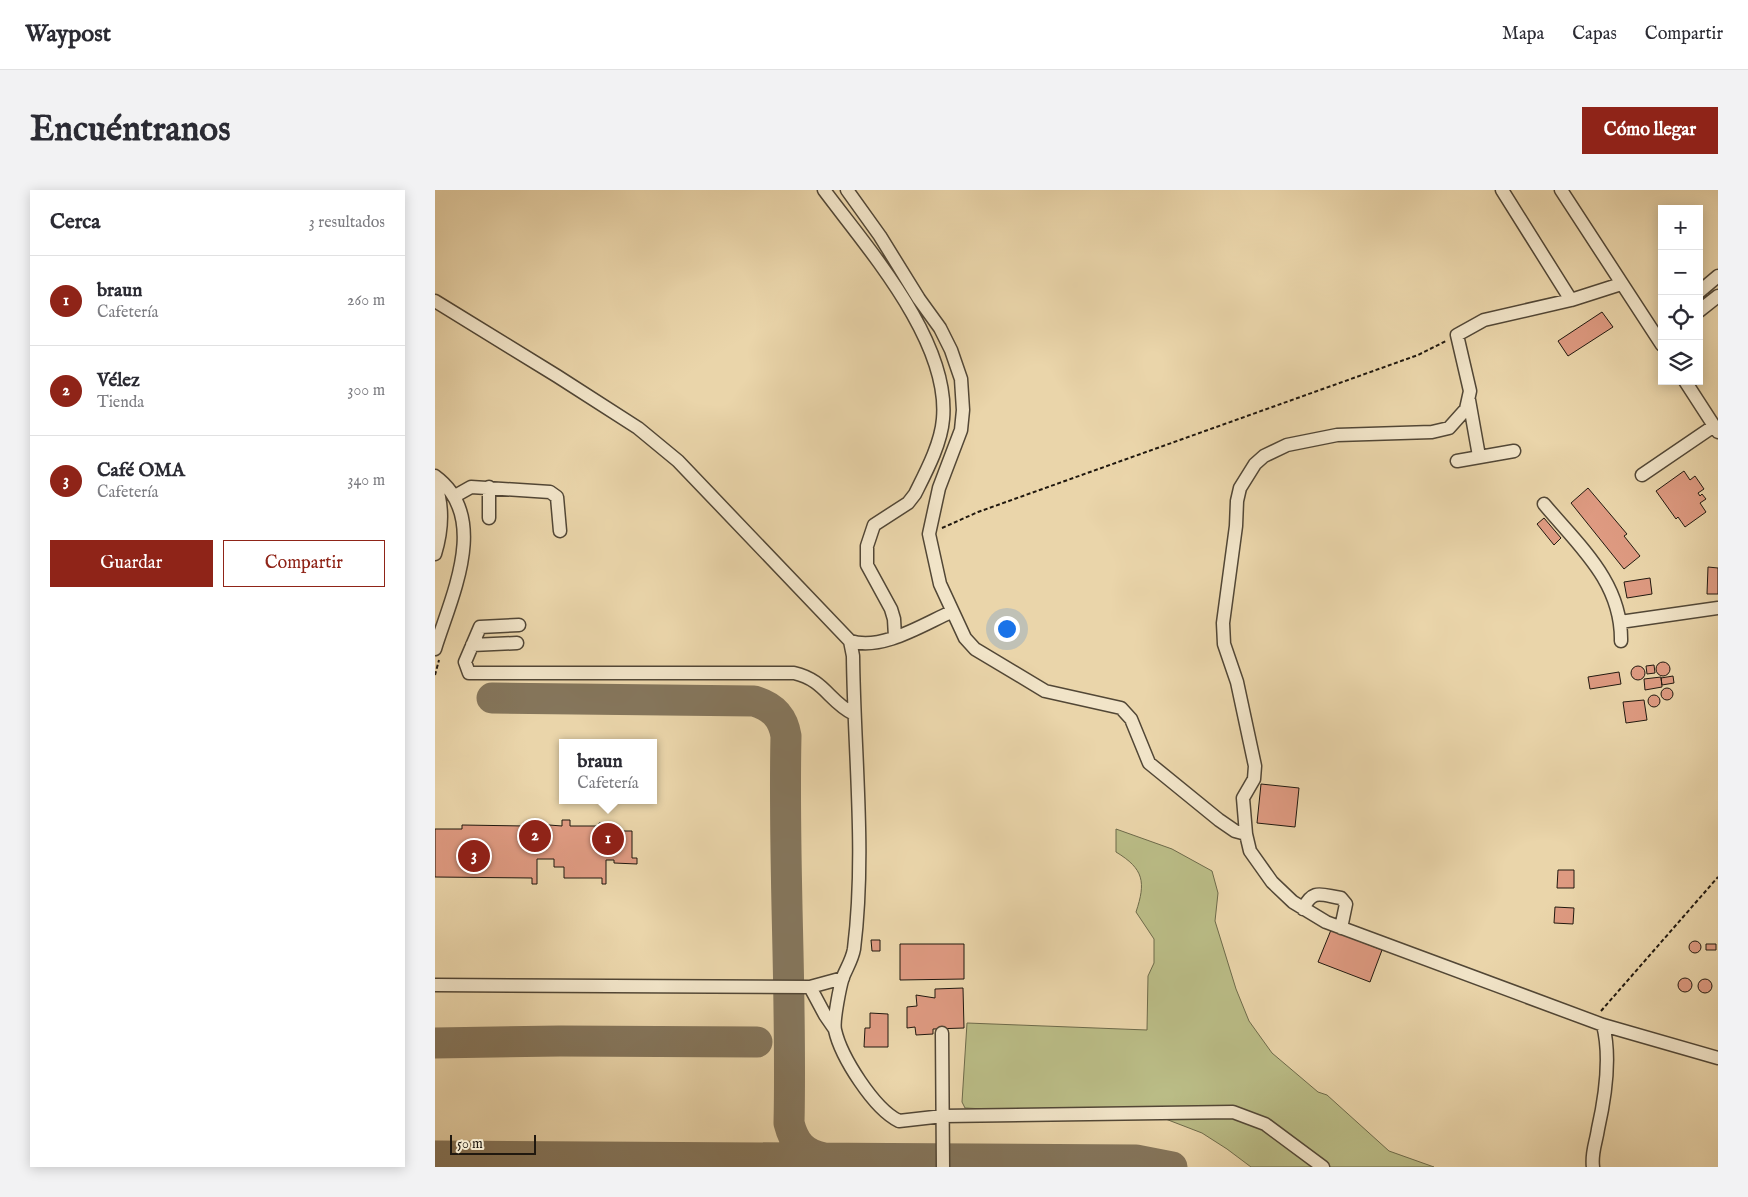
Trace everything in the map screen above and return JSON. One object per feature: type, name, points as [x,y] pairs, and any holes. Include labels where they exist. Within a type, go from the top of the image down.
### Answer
[{"type":"street","points":[[824,190],[908,305],[926,341],[942,395],[943,420],[941,433],[919,485],[908,503],[874,525],[867,546],[867,565],[891,609],[894,619],[895,637]]},
{"type":"street","points":[[847,190],[890,251],[943,334],[961,379],[963,410],[961,430],[939,488],[929,534],[937,576],[951,612],[965,638],[975,649],[1045,691],[1121,708],[1131,719],[1149,763],[1219,820],[1235,831],[1246,834]]},
{"type":"street","points":[[1502,190],[1571,300]]},
{"type":"street","points":[[1561,190],[1621,284],[1657,327],[1660,340]]},
{"type":"street","points":[[1703,289],[1718,276]]},
{"type":"street","points":[[1479,456],[1469,391],[1457,336],[1484,320],[1571,300],[1621,284]]},
{"type":"street","points":[[1703,309],[1718,296]]},
{"type":"street","points":[[435,301],[638,428],[677,461],[850,641],[861,645],[872,645],[951,612]]},
{"type":"street","points":[[1642,475],[1716,429],[1688,385]]},
{"type":"street","points":[[1469,400],[1466,409],[1449,428],[1432,432],[1337,435],[1287,444],[1265,456],[1247,475],[1237,501],[1236,526],[1223,623],[1224,644],[1237,682],[1255,766],[1254,779],[1243,798],[1246,834],[1251,851],[1260,867],[1273,882],[1303,909],[1341,928],[1597,1023],[1718,1058]]},
{"type":"street","points":[[1457,461],[1515,451]]},
{"type":"street","points":[[435,476],[455,496],[461,507],[463,524],[462,555],[459,570],[435,649]]},
{"type":"street","points":[[435,483],[440,497],[441,514],[435,554]]},
{"type":"street","points":[[455,496],[471,487],[550,492],[557,498],[560,531]]},
{"type":"street","points":[[489,487],[489,518]]},
{"type":"street","points":[[1544,504],[1605,577],[1620,622],[1621,641]]},
{"type":"street","points":[[1620,622],[1718,608]]},
{"type":"street","points":[[519,625],[482,626],[477,629],[465,667],[469,673],[794,673],[821,684],[854,714]]},
{"type":"street","points":[[834,1028],[843,978],[851,962],[854,949],[857,890],[858,790],[853,656],[850,641]]},
{"type":"street","points":[[472,644],[517,643]]},
{"type":"street","points":[[1303,909],[1308,898],[1315,894],[1341,898],[1346,904],[1341,928]]},
{"type":"street","points":[[435,985],[811,987],[843,978]]},
{"type":"street","points":[[811,987],[834,1028],[850,1069],[893,1118],[899,1121],[943,1116],[1233,1112],[1265,1124],[1323,1167]]},
{"type":"street","points":[[1593,1167],[1592,1150],[1599,1128],[1608,1049],[1597,1023]]},
{"type":"street","points":[[942,1033],[943,1167]]},
{"type":"path","points":[[929,534],[978,512],[1418,355],[1457,336]]},
{"type":"path","points":[[1597,1023],[1718,878]]},
{"type":"green space","points":[[1116,829],[1172,849],[1212,871],[1218,893],[1215,921],[1236,989],[1249,1021],[1272,1053],[1318,1092],[1327,1095],[1389,1151],[1434,1167],[1251,1167],[1202,1133],[1163,1118],[965,1108],[962,1102],[967,1023],[1147,1030],[1148,976],[1154,963],[1154,939],[1136,912],[1141,892],[1140,877],[1132,864],[1116,852]]},
{"type":"building","points":[[1602,312],[1613,327],[1568,356],[1558,341]]},
{"type":"building","points":[[1684,471],[1690,480],[1695,476],[1704,489],[1698,493],[1700,496],[1702,494],[1706,499],[1700,503],[1706,512],[1685,527],[1678,517],[1676,519],[1656,491]]},
{"type":"building","points":[[1588,488],[1627,534],[1624,536],[1640,556],[1624,569],[1571,503]]},
{"type":"building","points":[[1544,518],[1561,538],[1554,545],[1537,524]]},
{"type":"building","points":[[1708,567],[1718,568],[1718,594],[1707,594]]},
{"type":"building","points":[[1650,578],[1652,594],[1627,598],[1624,582]]},
{"type":"building","points":[[1663,662],[1668,664],[1670,669],[1668,674],[1663,676],[1658,674],[1656,669],[1658,664]]},
{"type":"building","points":[[1654,665],[1655,673],[1647,674],[1646,666]]},
{"type":"building","points":[[1638,666],[1643,668],[1645,673],[1643,678],[1638,680],[1633,678],[1631,673],[1633,668]]},
{"type":"building","points":[[1619,672],[1621,684],[1590,689],[1588,677]]},
{"type":"building","points":[[1673,676],[1674,683],[1662,685],[1661,678]]},
{"type":"building","points":[[1661,677],[1662,687],[1645,690],[1644,679]]},
{"type":"building","points":[[1665,688],[1669,688],[1673,694],[1669,700],[1665,700],[1661,696],[1661,692]]},
{"type":"building","points":[[1652,695],[1656,695],[1660,701],[1656,707],[1652,707],[1648,703],[1648,699]]},
{"type":"building","points":[[1644,700],[1647,720],[1626,723],[1623,702]]},
{"type":"building","points":[[1261,784],[1299,788],[1295,827],[1257,823]]},
{"type":"building","points":[[562,820],[570,820],[570,826],[599,826],[599,823],[604,823],[604,831],[632,831],[632,858],[637,858],[637,864],[614,863],[614,860],[606,860],[606,884],[602,884],[602,878],[564,878],[564,867],[554,867],[554,859],[537,859],[537,884],[532,884],[532,878],[435,877],[435,829],[462,829],[462,825],[524,826],[523,823],[562,826]]},
{"type":"building","points":[[1558,870],[1574,870],[1574,888],[1557,888]]},
{"type":"building","points":[[1555,907],[1574,908],[1573,924],[1554,923]]},
{"type":"building","points":[[1331,930],[1382,950],[1370,982],[1318,962]]},
{"type":"building","points":[[871,940],[880,940],[880,951],[872,951]]},
{"type":"building","points":[[1693,941],[1697,941],[1701,947],[1697,953],[1693,953],[1689,949],[1689,945]]},
{"type":"building","points":[[900,944],[964,944],[964,979],[900,980]]},
{"type":"building","points":[[1706,944],[1716,944],[1716,950],[1706,950]]},
{"type":"building","points":[[1685,978],[1690,980],[1692,985],[1690,990],[1685,992],[1680,990],[1678,985],[1680,980]]},
{"type":"building","points":[[1705,979],[1710,981],[1712,986],[1710,991],[1705,993],[1700,991],[1698,986],[1700,981]]},
{"type":"building","points":[[963,988],[964,1028],[933,1029],[933,1034],[916,1035],[915,1027],[907,1028],[907,1007],[917,1006],[916,995],[935,998],[935,989]]},
{"type":"building","points":[[870,1013],[888,1014],[888,1047],[864,1047],[865,1028],[870,1028]]},
{"type":"taxiway","points":[[492,698],[754,701],[776,713],[785,729],[786,736],[789,1123],[797,1142],[810,1154],[824,1158]]},
{"type":"taxiway","points":[[435,1043],[560,1041],[757,1042]]},
{"type":"taxiway","points":[[435,1156],[1136,1160],[1172,1167]]},
{"type":"place","name":"Vélez","points":[[535,836]]},
{"type":"place","name":"braun","points":[[608,839]]},
{"type":"place","name":"Café OMA","points":[[474,856]]}]
